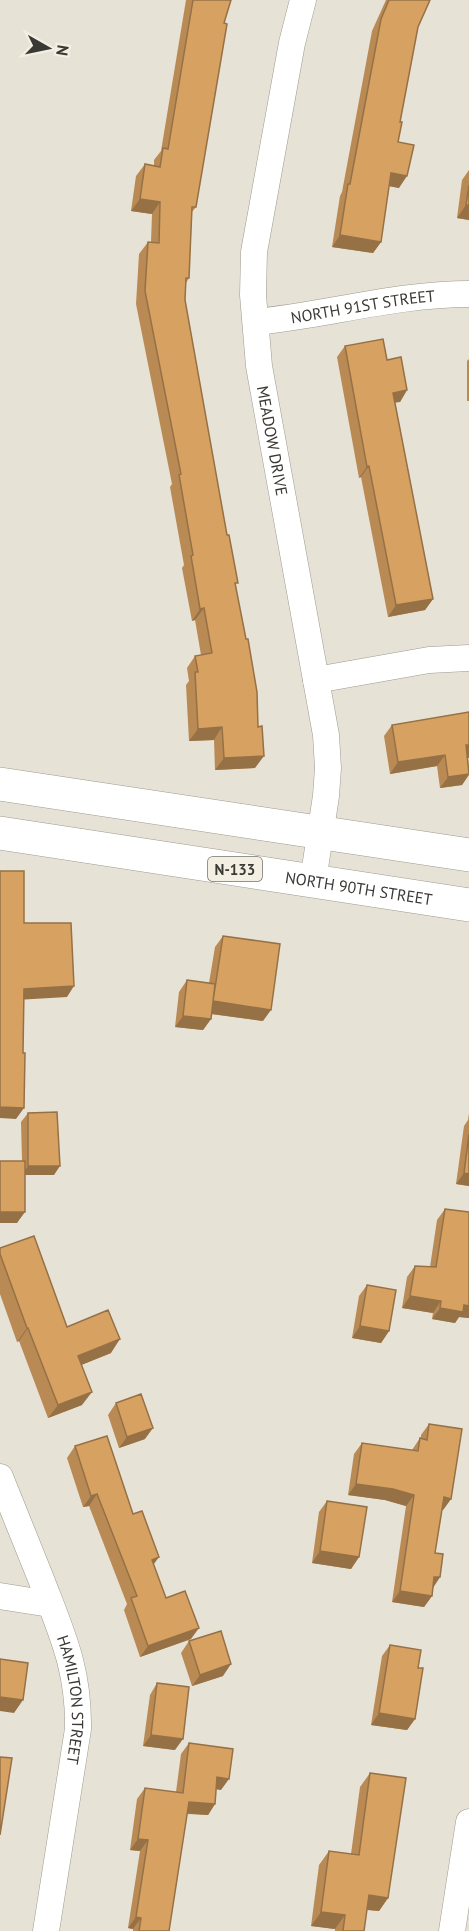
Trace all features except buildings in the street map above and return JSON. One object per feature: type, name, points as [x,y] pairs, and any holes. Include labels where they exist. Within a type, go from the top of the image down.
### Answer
[{"type":"main road","points":[[0,784],[469,855]]},
{"type":"main road","name":"NORTH 90TH STREET","points":[[0,833],[469,905]]},
{"type":"street","name":"MEADOW DRIVE","points":[[303,0],[292,43],[254,252],[253,295],[259,366],[326,735],[328,768],[326,796],[313,881]]},
{"type":"street","name":"NORTH 91ST STREET","points":[[256,322],[418,297],[469,294]]},
{"type":"street","points":[[316,680],[429,660],[469,658]]},
{"type":"street","name":"HAMILTON STREET","points":[[0,1477],[66,1642],[78,1699],[78,1719],[46,1931]]},
{"type":"street","points":[[0,1596],[50,1604]]},
{"type":"street","points":[[452,1931],[469,1822]]}]
